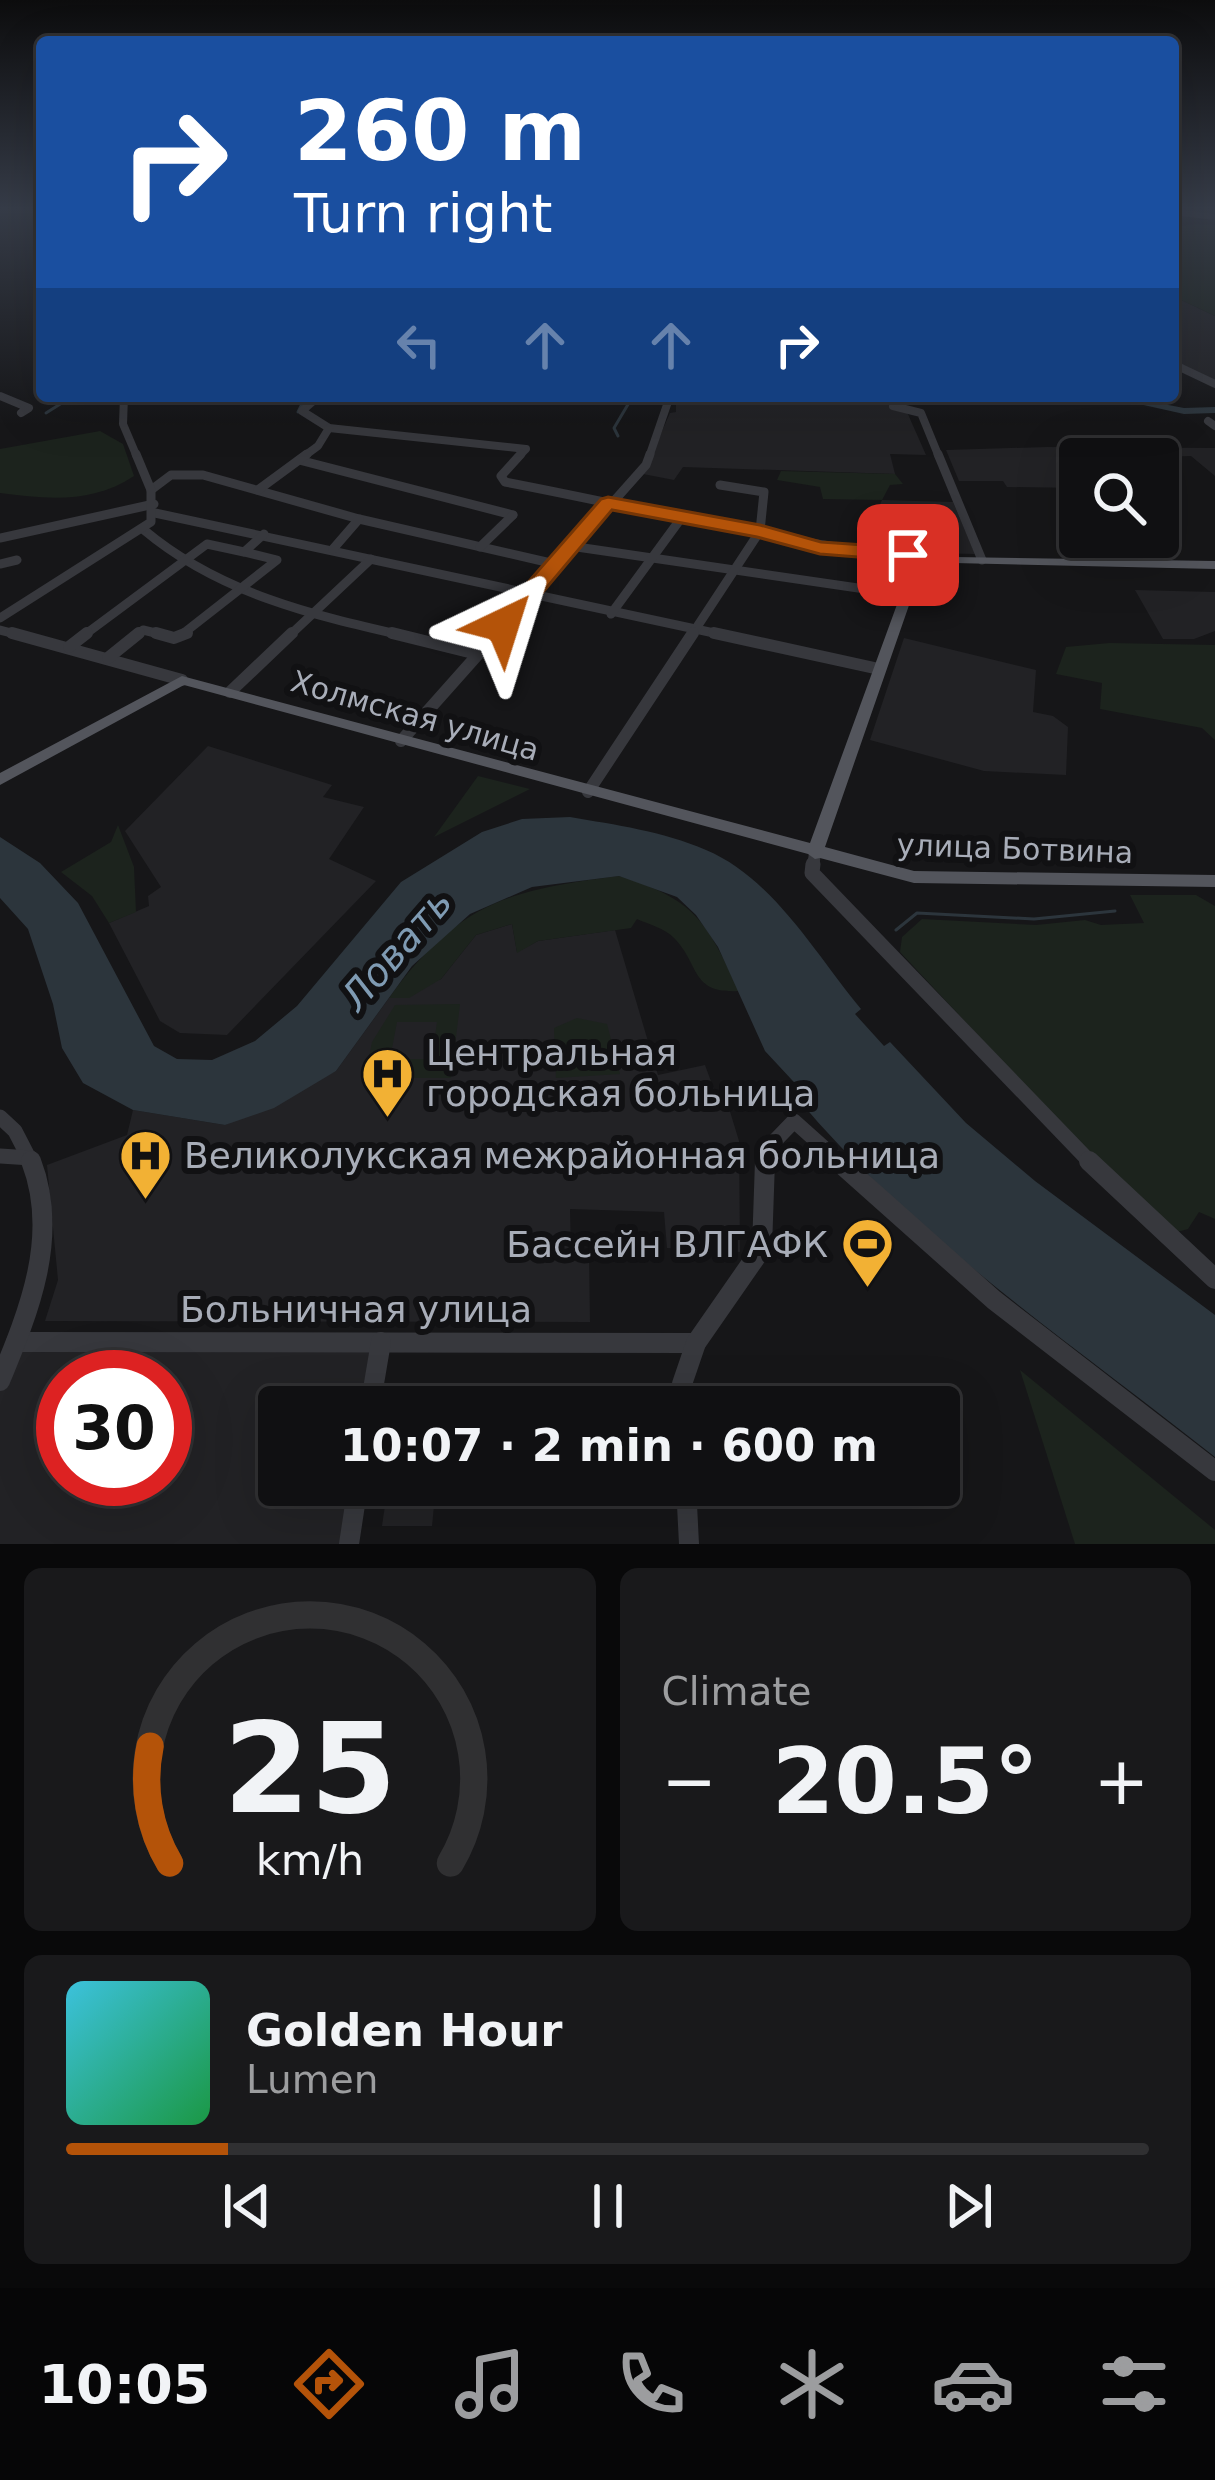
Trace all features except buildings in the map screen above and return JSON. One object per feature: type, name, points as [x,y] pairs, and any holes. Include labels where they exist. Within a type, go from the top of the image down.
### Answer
[{"type":"main road","points":[[815,853],[916,570],[932,560],[1215,565]]},
{"type":"main road","points":[[0,780],[182,680]]},
{"type":"main road","name":"Холмская улица","points":[[182,680],[815,853]]},
{"type":"main road","name":"улица Ботвина","points":[[815,853],[914,877],[1001,882],[1215,880]]},
{"type":"street","points":[[1179,367],[1215,384]]},
{"type":"street","points":[[0,396],[29,408],[21,413]]},
{"type":"street","points":[[0,618],[144,530],[154,511],[151,490],[123,424],[124,402]]},
{"type":"street","points":[[308,402],[302,411],[329,428],[406,441],[526,449],[501,476],[505,482],[760,531],[820,548],[892,552],[932,560]]},
{"type":"street","points":[[401,741],[646,465],[668,402]]},
{"type":"street","points":[[893,406],[921,413],[982,560]]},
{"type":"street","points":[[258,490],[318,446],[329,428]]},
{"type":"street","points":[[299,460],[513,515],[480,547]]},
{"type":"street","points":[[151,490],[162,480],[186,473],[555,564]]},
{"type":"street","points":[[588,792],[760,531],[764,492],[720,485]]},
{"type":"street","points":[[0,538],[154,511],[694,633],[879,669]]},
{"type":"street","points":[[611,614],[682,517]]},
{"type":"street","points":[[333,549],[358,519]]},
{"type":"street","points":[[144,530],[161,549],[242,589],[316,614],[478,654]]},
{"type":"street","points":[[244,552],[264,534]]},
{"type":"street","points":[[69,647],[207,544],[277,560],[185,635],[174,638],[142,630],[109,658]]},
{"type":"street","points":[[570,546],[906,595]]},
{"type":"street","points":[[230,692],[370,559]]},
{"type":"street","points":[[0,564],[17,560]]},
{"type":"street","name":"Холмская улица","points":[[0,630],[182,680]]},
{"type":"street","points":[[815,853],[812,873],[1072,1145],[1215,1279]]},
{"type":"street","points":[[0,1117],[12,1125],[32,1158],[42,1232],[37,1280],[0,1381]]},
{"type":"street","points":[[682,1386],[696,1343],[762,1248],[766,1151],[794,1121],[994,1300],[1215,1471]]},
{"type":"street","points":[[0,1156],[32,1158]]},
{"type":"street","name":"Больничная улица","points":[[16,1342],[696,1343]]},
{"type":"street","points":[[374,1386],[381,1342]]},
{"type":"street","points":[[349,1544],[355,1506]]},
{"type":"street","points":[[687,1506],[689,1544]]},
{"type":"shaded area","points":[[1179,280],[1215,280],[1215,316],[1179,299]]},
{"type":"shaded area","points":[[1179,299],[1215,316],[1215,383],[1179,365]]},
{"type":"shaded area","points":[[676,402],[894,402],[887,404],[907,412],[926,455],[890,454],[895,474],[683,467],[674,480],[643,474],[670,413],[676,412]]},
{"type":"shaded area","points":[[100,431],[123,444],[134,476],[86,495],[52,498],[0,493],[0,449]]},
{"type":"shaded area","points":[[1059,447],[1059,488],[959,481],[946,450]]},
{"type":"shaded area","points":[[1179,448],[1215,448],[1215,476],[1191,456],[1179,456]]},
{"type":"shaded area","points":[[781,471],[895,474],[903,484],[890,485],[882,500],[823,499],[820,487],[777,480]]},
{"type":"shaded area","points":[[882,500],[953,502],[975,554],[933,553],[921,529],[883,527],[882,521],[900,522],[897,512],[878,509]]},
{"type":"shaded area","points":[[1135,590],[1215,592],[1215,631],[1194,639],[1163,639]]},
{"type":"shaded area","points":[[904,638],[1036,670],[1033,712],[1053,716],[1068,727],[1066,775],[984,771],[870,740]]},
{"type":"shaded area","points":[[1215,645],[1215,740],[1202,728],[1100,709],[1102,683],[1056,674],[1066,647]]},
{"type":"shaded area","points":[[208,746],[332,785],[323,797],[364,807],[329,859],[376,881],[227,1035],[180,1033],[160,1021],[109,923],[149,906],[148,896],[161,887],[125,831]]},
{"type":"shaded area","points":[[478,776],[530,789],[434,837]]},
{"type":"shaded area","points":[[118,825],[134,867],[136,912],[109,923],[92,896],[61,872],[111,842]]},
{"type":"shaded area","points":[[619,876],[665,894],[696,916],[739,991],[712,988],[674,938],[637,919],[631,928],[538,941],[517,953],[512,924],[476,935],[441,979],[409,998],[389,998],[438,941],[488,907],[546,888]]},
{"type":"shaded area","points":[[1130,895],[1196,895],[1215,906],[1215,1219],[1199,1212],[1188,1229],[1177,1232],[1079,1143],[900,952],[902,937],[922,919],[1036,925],[1085,920],[1101,925],[1144,923]]},
{"type":"shaded area","points":[[512,924],[517,952],[538,941],[615,930],[658,1075],[705,1065],[716,1095],[725,1095],[739,1141],[740,1252],[667,1248],[664,1212],[570,1209],[571,1253],[589,1254],[590,1322],[45,1321],[58,1280],[47,1165],[127,1135],[133,1110],[225,1125],[336,1071],[389,998],[441,979],[476,935]]},
{"type":"shaded area","points":[[460,1004],[451,1078],[365,1078],[372,1042],[395,1005]],"holes":[[[397,1022],[437,1022],[432,1059],[390,1059]]]},
{"type":"shaded area","points":[[577,1018],[607,1024],[620,1074],[556,1078],[554,1028]]},
{"type":"shaded area","points":[[18,1347],[374,1347],[368,1386],[258,1386],[258,1506],[349,1506],[343,1544],[0,1544],[0,1390]]},
{"type":"shaded area","points":[[1020,1370],[1215,1530],[1215,1544],[1075,1544]]},
{"type":"shaded area","points":[[385,1506],[434,1506],[432,1526],[382,1526]]},
{"type":"water","name":"Ловать","points":[[570,817],[689,843],[752,879],[810,942],[861,1009],[855,1014],[884,1046],[890,1042],[966,1123],[1035,1181],[1215,1315],[1215,1457],[997,1288],[844,1150],[798,1099],[805,1094],[765,1051],[718,947],[677,897],[619,876],[532,887],[470,914],[412,966],[336,1071],[274,1108],[225,1125],[133,1110],[83,1083],[62,1048],[28,929],[0,898],[0,837],[40,863],[78,903],[154,1046],[177,1059],[212,1060],[255,1041],[297,1006],[401,882],[482,832],[522,819]]},
{"type":"waterway","points":[[46,413],[63,402]]},
{"type":"waterway","points":[[298,412],[303,402]]},
{"type":"waterway","points":[[618,436],[614,428],[629,402]]},
{"type":"waterway","points":[[1138,402],[1184,411],[1215,410]]},
{"type":"waterway","points":[[896,930],[917,913],[1034,919],[1115,911]]},
{"type":"place","name":"Центральная городская больница","points":[[387,1119]]},
{"type":"place","name":"Великолукская межрайонная больница","points":[[145,1201]]},
{"type":"place","name":"Бассейн ВЛГАФК","points":[[867,1290]]},
{"type":"route","points":[[503,625],[608,503],[760,531],[820,548],[908,555]]}]
